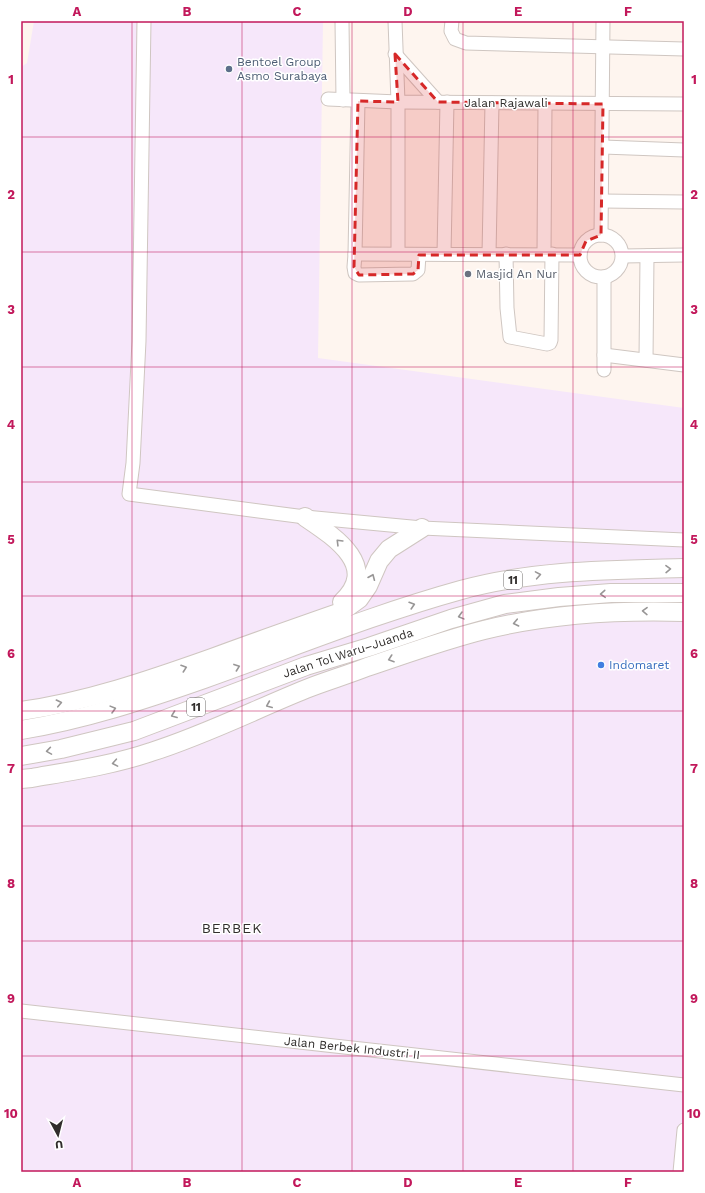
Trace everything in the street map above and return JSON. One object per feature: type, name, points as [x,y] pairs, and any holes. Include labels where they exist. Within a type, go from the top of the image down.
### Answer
[{"type":"highway","points":[[204,661],[242,639],[328,608],[342,602],[350,594],[356,577],[355,565],[348,552],[332,535],[305,517]]},
{"type":"highway","points":[[21,710],[86,697],[133,684],[204,661],[341,612],[360,599],[368,586],[379,561],[389,549],[422,528]]},
{"type":"highway","name":"Jalan Tol Waru–Juanda","points":[[21,730],[49,726],[118,708],[187,685],[383,614],[462,590],[548,574],[611,569],[684,568]]},
{"type":"highway","name":"Jalan Tol Waru–Juanda","points":[[21,756],[61,749],[134,731],[306,666],[369,647],[450,619],[505,604],[559,597],[611,593],[684,593]]},
{"type":"highway","points":[[21,779],[123,761],[153,752],[200,735],[307,689],[429,646],[484,630],[522,622],[577,615],[635,611],[684,612]]},
{"type":"street","points":[[144,21],[139,342],[133,463],[129,494],[305,517],[422,528],[681,537]]},
{"type":"street","points":[[342,21],[343,100]]},
{"type":"street","points":[[395,21],[395,54],[398,102],[398,254]]},
{"type":"street","points":[[452,21],[452,31],[455,39],[466,43],[684,49]]},
{"type":"street","points":[[601,235],[604,21]]},
{"type":"street","points":[[395,54],[442,102],[444,254]]},
{"type":"street","name":"Jalan Rajawali","points":[[328,99],[398,102],[684,104]]},
{"type":"street","points":[[358,101],[355,272],[359,275],[416,273],[418,270],[418,255]]},
{"type":"street","points":[[490,254],[492,103]]},
{"type":"street","points":[[506,254],[507,308],[510,337],[547,344],[550,343],[545,103]]},
{"type":"street","points":[[603,147],[684,150]]},
{"type":"street","points":[[602,201],[684,202]]},
{"type":"street","points":[[601,235],[609,236],[616,241],[621,248],[623,256],[622,262],[615,272],[604,277],[592,275],[587,271],[583,266],[580,255],[582,247],[586,241],[593,236],[601,235]]},
{"type":"street","points":[[355,254],[580,255]]},
{"type":"street","points":[[623,256],[684,255]]},
{"type":"street","points":[[646,360],[647,256]]},
{"type":"street","points":[[604,277],[604,370]]},
{"type":"street","points":[[604,355],[684,364]]},
{"type":"street","name":"Jalan Berbek Industri II","points":[[21,1011],[684,1085]]},
{"type":"street","points":[[680,1172],[684,1130]]},
{"type":"highlighted area","points":[[395,54],[438,102],[603,104],[601,235],[586,241],[580,255],[419,255],[418,270],[413,274],[359,275],[354,267],[358,101],[398,102]]},
{"type":"shaded area","points":[[34,21],[323,21],[318,358],[684,408],[684,1172],[21,1172],[21,67],[27,63]]},
{"type":"place","name":"Bentoel Group Asmo Surabaya","points":[[229,69]]},
{"type":"place","name":"Masjid An Nur","points":[[468,274]]},
{"type":"place","name":"Indomaret","points":[[601,665]]},
{"type":"district","name":"BERBEK","points":[[232,928]]}]
